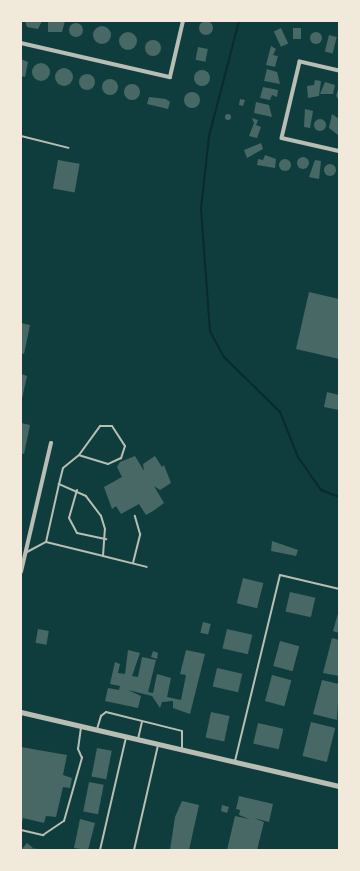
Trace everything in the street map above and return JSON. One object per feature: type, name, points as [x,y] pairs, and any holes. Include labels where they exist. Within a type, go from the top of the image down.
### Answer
[{"type":"street","points":[[21,43],[170,77],[183,21]]},
{"type":"street","points":[[339,71],[300,62],[282,138],[339,151]]},
{"type":"street","points":[[21,572],[51,443]]},
{"type":"street","points":[[21,712],[339,786]]},
{"type":"lane","points":[[21,136],[69,148]]},
{"type":"lane","points":[[46,542],[63,468],[79,455],[100,426],[105,424],[112,426],[125,446],[121,458],[108,464],[79,455]]},
{"type":"lane","points":[[59,484],[77,490],[101,516],[106,539],[103,556]]},
{"type":"lane","points":[[77,490],[69,518],[77,533],[106,539]]},
{"type":"lane","points":[[133,563],[140,534],[135,516]]},
{"type":"lane","points":[[26,553],[46,542],[147,567]]},
{"type":"lane","points":[[235,762],[280,574],[339,589]]},
{"type":"lane","points":[[97,730],[99,719],[106,712],[182,731],[182,750]]},
{"type":"lane","points":[[138,740],[142,721]]},
{"type":"lane","points":[[21,830],[43,835],[64,821],[82,758],[78,749],[81,727]]},
{"type":"lane","points":[[100,850],[126,737]]},
{"type":"lane","points":[[134,850],[158,745]]},
{"type":"building","points":[[25,21],[42,21],[38,29],[27,27]]},
{"type":"building","points":[[48,21],[65,21],[62,32],[48,32]]},
{"type":"building","points":[[203,21],[209,21],[213,25],[213,31],[209,35],[203,35],[199,31],[199,25]]},
{"type":"building","points":[[73,23],[79,23],[83,27],[83,33],[79,37],[73,37],[69,33],[69,27]]},
{"type":"building","points":[[98,26],[106,26],[111,31],[109,42],[106,44],[98,44],[93,39],[93,31]]},
{"type":"building","points":[[281,28],[288,43],[281,47],[274,31]]},
{"type":"building","points":[[293,28],[301,28],[301,39],[293,39]]},
{"type":"building","points":[[124,32],[132,32],[137,37],[135,48],[132,50],[124,50],[119,45],[119,37]]},
{"type":"building","points":[[314,32],[318,32],[322,38],[318,44],[314,44],[310,40],[310,36]]},
{"type":"building","points":[[329,35],[337,37],[333,53],[325,51]]},
{"type":"building","points":[[153,40],[160,45],[161,48],[156,55],[153,56],[146,51],[145,48],[150,41]]},
{"type":"building","points":[[271,46],[276,49],[273,55],[278,56],[275,67],[266,65]]},
{"type":"building","points":[[198,47],[208,49],[205,62],[196,60]]},
{"type":"building","points":[[21,59],[28,62],[25,77],[21,76]]},
{"type":"building","points":[[41,63],[47,66],[50,72],[47,78],[41,81],[35,78],[32,72],[35,66]]},
{"type":"building","points":[[64,68],[70,71],[73,77],[70,83],[64,86],[58,83],[55,77],[58,71]]},
{"type":"building","points":[[267,69],[277,72],[280,84],[264,81]]},
{"type":"building","points":[[202,70],[209,75],[210,78],[205,85],[202,86],[195,81],[194,78],[199,71]]},
{"type":"building","points":[[87,74],[94,79],[95,82],[90,89],[87,90],[80,85],[79,82],[84,75]]},
{"type":"building","points":[[110,79],[117,84],[118,87],[113,94],[110,95],[103,90],[102,87],[107,80]]},
{"type":"building","points":[[315,80],[321,81],[319,96],[308,98],[307,86],[314,85]]},
{"type":"building","points":[[325,82],[335,85],[333,94],[320,94]]},
{"type":"building","points":[[132,84],[139,89],[140,92],[135,99],[132,100],[125,95],[124,92],[129,85]]},
{"type":"building","points":[[339,86],[339,100],[336,96]]},
{"type":"building","points":[[263,87],[278,90],[277,97],[272,95],[270,100],[260,98]]},
{"type":"building","points":[[192,92],[199,97],[200,100],[195,107],[192,108],[185,103],[184,100],[189,93]]},
{"type":"building","points":[[149,97],[166,99],[170,102],[168,109],[147,104]]},
{"type":"building","points":[[240,99],[245,100],[243,106],[239,105]]},
{"type":"building","points":[[256,102],[269,105],[272,117],[254,113]]},
{"type":"building","points":[[305,109],[313,111],[310,128],[304,127]]},
{"type":"building","points":[[228,114],[231,117],[228,120],[225,117]]},
{"type":"building","points":[[332,114],[339,119],[338,135],[329,128]]},
{"type":"building","points":[[252,118],[258,120],[256,125],[261,127],[257,138],[249,136],[254,123]]},
{"type":"building","points":[[318,119],[322,119],[326,125],[322,131],[318,131],[314,127],[314,123]]},
{"type":"building","points":[[261,143],[263,149],[247,158],[244,150]]},
{"type":"building","points":[[265,155],[276,159],[275,168],[257,165],[258,159],[263,160]]},
{"type":"building","points":[[301,157],[305,157],[309,163],[305,169],[301,169],[297,165],[297,161]]},
{"type":"building","points":[[285,159],[289,161],[291,165],[289,169],[285,171],[281,169],[279,165],[281,161]]},
{"type":"building","points":[[58,160],[80,164],[75,192],[53,189]]},
{"type":"building","points":[[315,160],[321,161],[319,179],[309,177]]},
{"type":"building","points":[[328,164],[332,164],[336,170],[332,176],[328,176],[324,172],[324,168]]},
{"type":"building","points":[[309,292],[339,299],[339,359],[296,349]]},
{"type":"building","points":[[21,323],[30,325],[24,354],[21,353]]},
{"type":"building","points":[[21,374],[27,376],[22,399],[21,399]]},
{"type":"building","points":[[327,392],[339,395],[339,410],[324,407]]},
{"type":"building","points":[[21,423],[30,425],[24,454],[21,453]]},
{"type":"building","points":[[135,456],[144,471],[143,464],[155,456],[162,467],[164,465],[171,483],[160,490],[154,486],[164,503],[146,515],[139,504],[121,514],[116,506],[112,509],[104,487],[122,477],[117,467],[120,462]]},
{"type":"building","points":[[272,541],[298,550],[296,556],[271,551]]},
{"type":"building","points":[[243,578],[263,583],[257,608],[237,603]]},
{"type":"building","points":[[290,592],[315,598],[311,617],[286,611]]},
{"type":"building","points":[[339,610],[339,633],[333,631]]},
{"type":"building","points":[[203,622],[211,624],[208,635],[200,633]]},
{"type":"building","points":[[38,629],[49,631],[46,645],[36,643]]},
{"type":"building","points":[[227,629],[252,635],[248,654],[223,648]]},
{"type":"building","points":[[332,638],[339,640],[339,676],[323,673]]},
{"type":"building","points":[[280,641],[299,646],[293,671],[273,666]]},
{"type":"building","points":[[128,650],[140,653],[132,676],[138,677],[142,657],[156,660],[148,692],[153,693],[157,674],[171,678],[167,697],[181,700],[186,675],[180,674],[186,650],[205,654],[190,714],[173,708],[173,701],[162,702],[160,708],[152,696],[128,690],[141,696],[138,708],[105,701],[108,688],[119,690],[120,686],[110,684],[115,662],[120,664],[118,673],[125,674]]},
{"type":"building","points":[[153,651],[158,653],[157,659],[151,657]]},
{"type":"building","points":[[217,668],[242,674],[238,692],[213,687]]},
{"type":"building","points":[[272,675],[291,680],[284,706],[265,701]]},
{"type":"building","points":[[322,680],[339,684],[337,720],[313,714]]},
{"type":"building","points":[[211,712],[230,716],[224,741],[206,737]]},
{"type":"building","points":[[311,722],[335,728],[327,762],[303,756]]},
{"type":"building","points":[[258,723],[283,729],[279,749],[253,743]]},
{"type":"building","points":[[21,747],[67,755],[63,775],[72,778],[70,788],[63,787],[56,817],[46,816],[44,823],[23,818],[21,826]]},
{"type":"building","points":[[97,748],[112,751],[106,779],[91,776]]},
{"type":"building","points":[[89,782],[104,785],[98,814],[83,811]]},
{"type":"building","points":[[239,796],[273,804],[269,822],[254,818],[264,822],[257,850],[227,850],[235,816],[249,819],[239,815],[240,810],[236,809]]},
{"type":"building","points":[[182,801],[199,805],[189,850],[170,850],[175,817]]},
{"type":"building","points":[[222,805],[229,807],[227,813],[221,811]]},
{"type":"building","points":[[80,819],[95,823],[88,850],[74,848]]},
{"type":"building","points":[[27,843],[33,848],[38,848],[21,850]]},
{"type":"waterway","points":[[239,21],[209,136],[201,209],[210,331],[224,357],[280,412],[298,457],[321,490],[339,497]]}]
